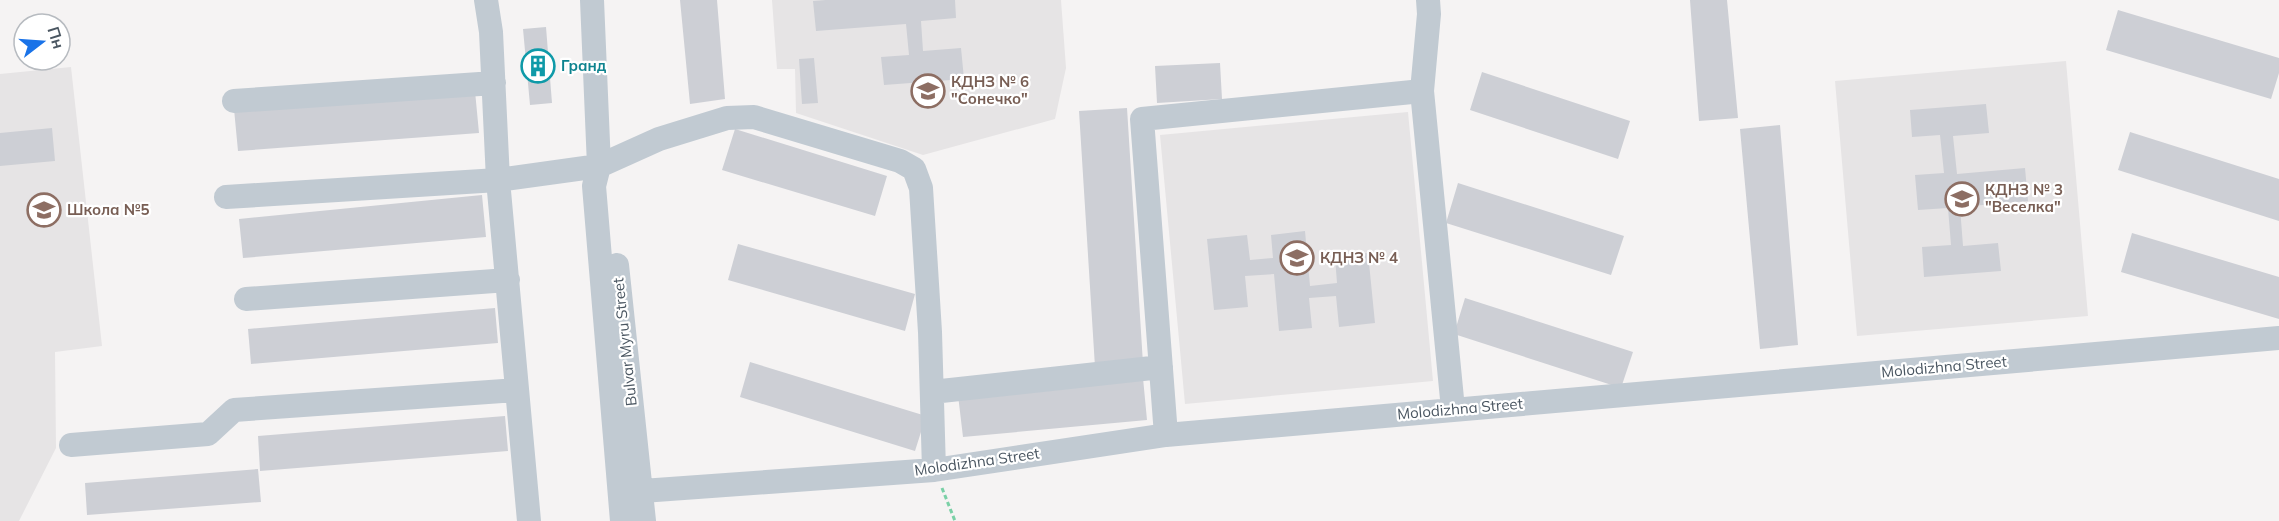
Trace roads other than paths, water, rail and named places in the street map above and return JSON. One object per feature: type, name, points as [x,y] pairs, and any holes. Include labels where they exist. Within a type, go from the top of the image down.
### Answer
[{"type":"street","points":[[486,0],[491,32],[498,180],[529,521]]},
{"type":"street","name":"Bulvar Myru Street","points":[[592,0],[599,166],[594,186],[622,521]]},
{"type":"street","points":[[1428,0],[1429,14],[1422,91],[1453,409]]},
{"type":"street","points":[[234,101],[494,83]]},
{"type":"street","points":[[1166,435],[1142,118],[1422,91]]},
{"type":"street","points":[[226,197],[498,180],[599,166],[659,139],[727,118],[754,117],[900,161],[914,169],[921,188],[934,470]]},
{"type":"street","name":"Bulvar Myru Street","points":[[599,166],[608,186],[644,521]]},
{"type":"street","points":[[246,299],[508,280]]},
{"type":"street","name":"Molodizhna Street","points":[[642,490],[934,470],[1166,435],[2279,338]]},
{"type":"street","points":[[932,392],[1161,367]]},
{"type":"street","points":[[71,445],[208,435],[234,410],[516,390]]},
{"type":"place","name":"Гранд","points":[[538,66]]},
{"type":"place","name":"КДНЗ № 6 \"Сонечко\"","points":[[928,91]]},
{"type":"place","name":"КДНЗ № 3 \"Веселка\"","points":[[1962,199]]},
{"type":"place","name":"Школа №5","points":[[44,210]]},
{"type":"place","name":"КДНЗ № 4","points":[[1297,258]]}]
